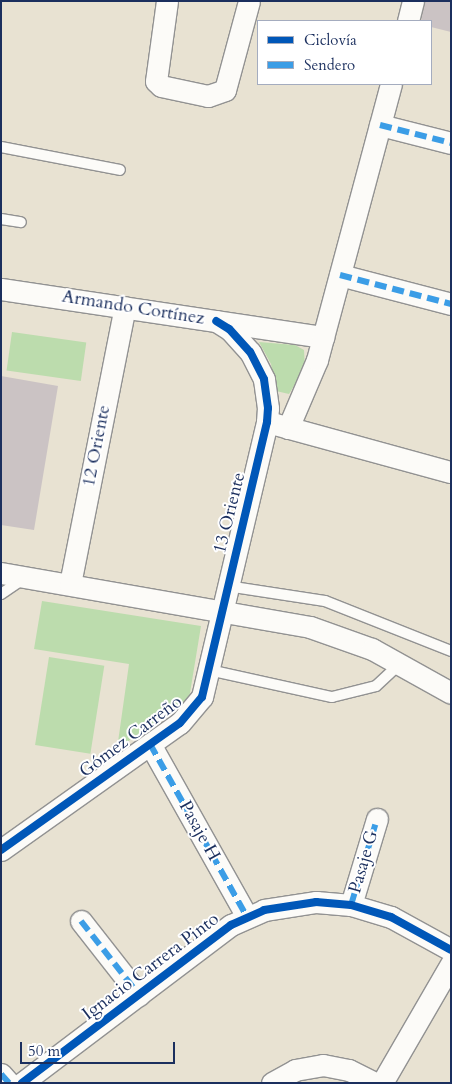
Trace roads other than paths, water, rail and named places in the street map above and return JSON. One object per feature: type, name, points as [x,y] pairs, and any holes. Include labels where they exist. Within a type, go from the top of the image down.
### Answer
[{"type":"street","points":[[168,1],[156,81],[161,86],[213,95],[225,90],[231,76],[249,1]]},
{"type":"street","points":[[408,20],[413,1]]},
{"type":"street","points":[[288,428],[310,382],[391,85]]},
{"type":"street","points":[[380,125],[451,143]]},
{"type":"street","points":[[340,275],[451,304]]},
{"type":"street","name":"Armando Cortínez","points":[[1,289],[323,337]]},
{"type":"street","name":"12 Oriente","points":[[70,584],[125,307]]},
{"type":"street","name":"13 Oriente","points":[[216,321],[240,340],[258,365],[267,393],[267,422],[221,610]]},
{"type":"street","points":[[267,422],[451,472]]},
{"type":"street","points":[[1,573],[310,627],[342,637],[400,664],[451,693]]},
{"type":"street","name":"Gómez Carreño","points":[[1,850],[150,744],[196,708],[208,670],[221,610]]},
{"type":"street","name":"Pasaje H","points":[[150,744],[247,917]]},
{"type":"street","name":"Pasaje G","points":[[351,905],[377,819]]},
{"type":"street","name":"Ignacio Carrera Pinto","points":[[22,1083],[230,925],[247,917],[298,903],[351,905],[391,917],[451,950]]},
{"type":"street","points":[[82,921],[139,994]]},
{"type":"street","points":[[382,1083],[451,964]]},
{"type":"street","points":[[272,1083],[295,1070],[323,1065],[349,1070],[374,1083]]},
{"type":"street","points":[[1,1074],[8,1083]]},
{"type":"lane","points":[[1,147],[120,170]]},
{"type":"lane","points":[[1,219],[21,222]]},
{"type":"lane","points":[[1,594],[26,577]]},
{"type":"lane","points":[[227,586],[325,602],[451,651]]},
{"type":"lane","points":[[208,670],[332,697],[376,686],[400,664]]}]
